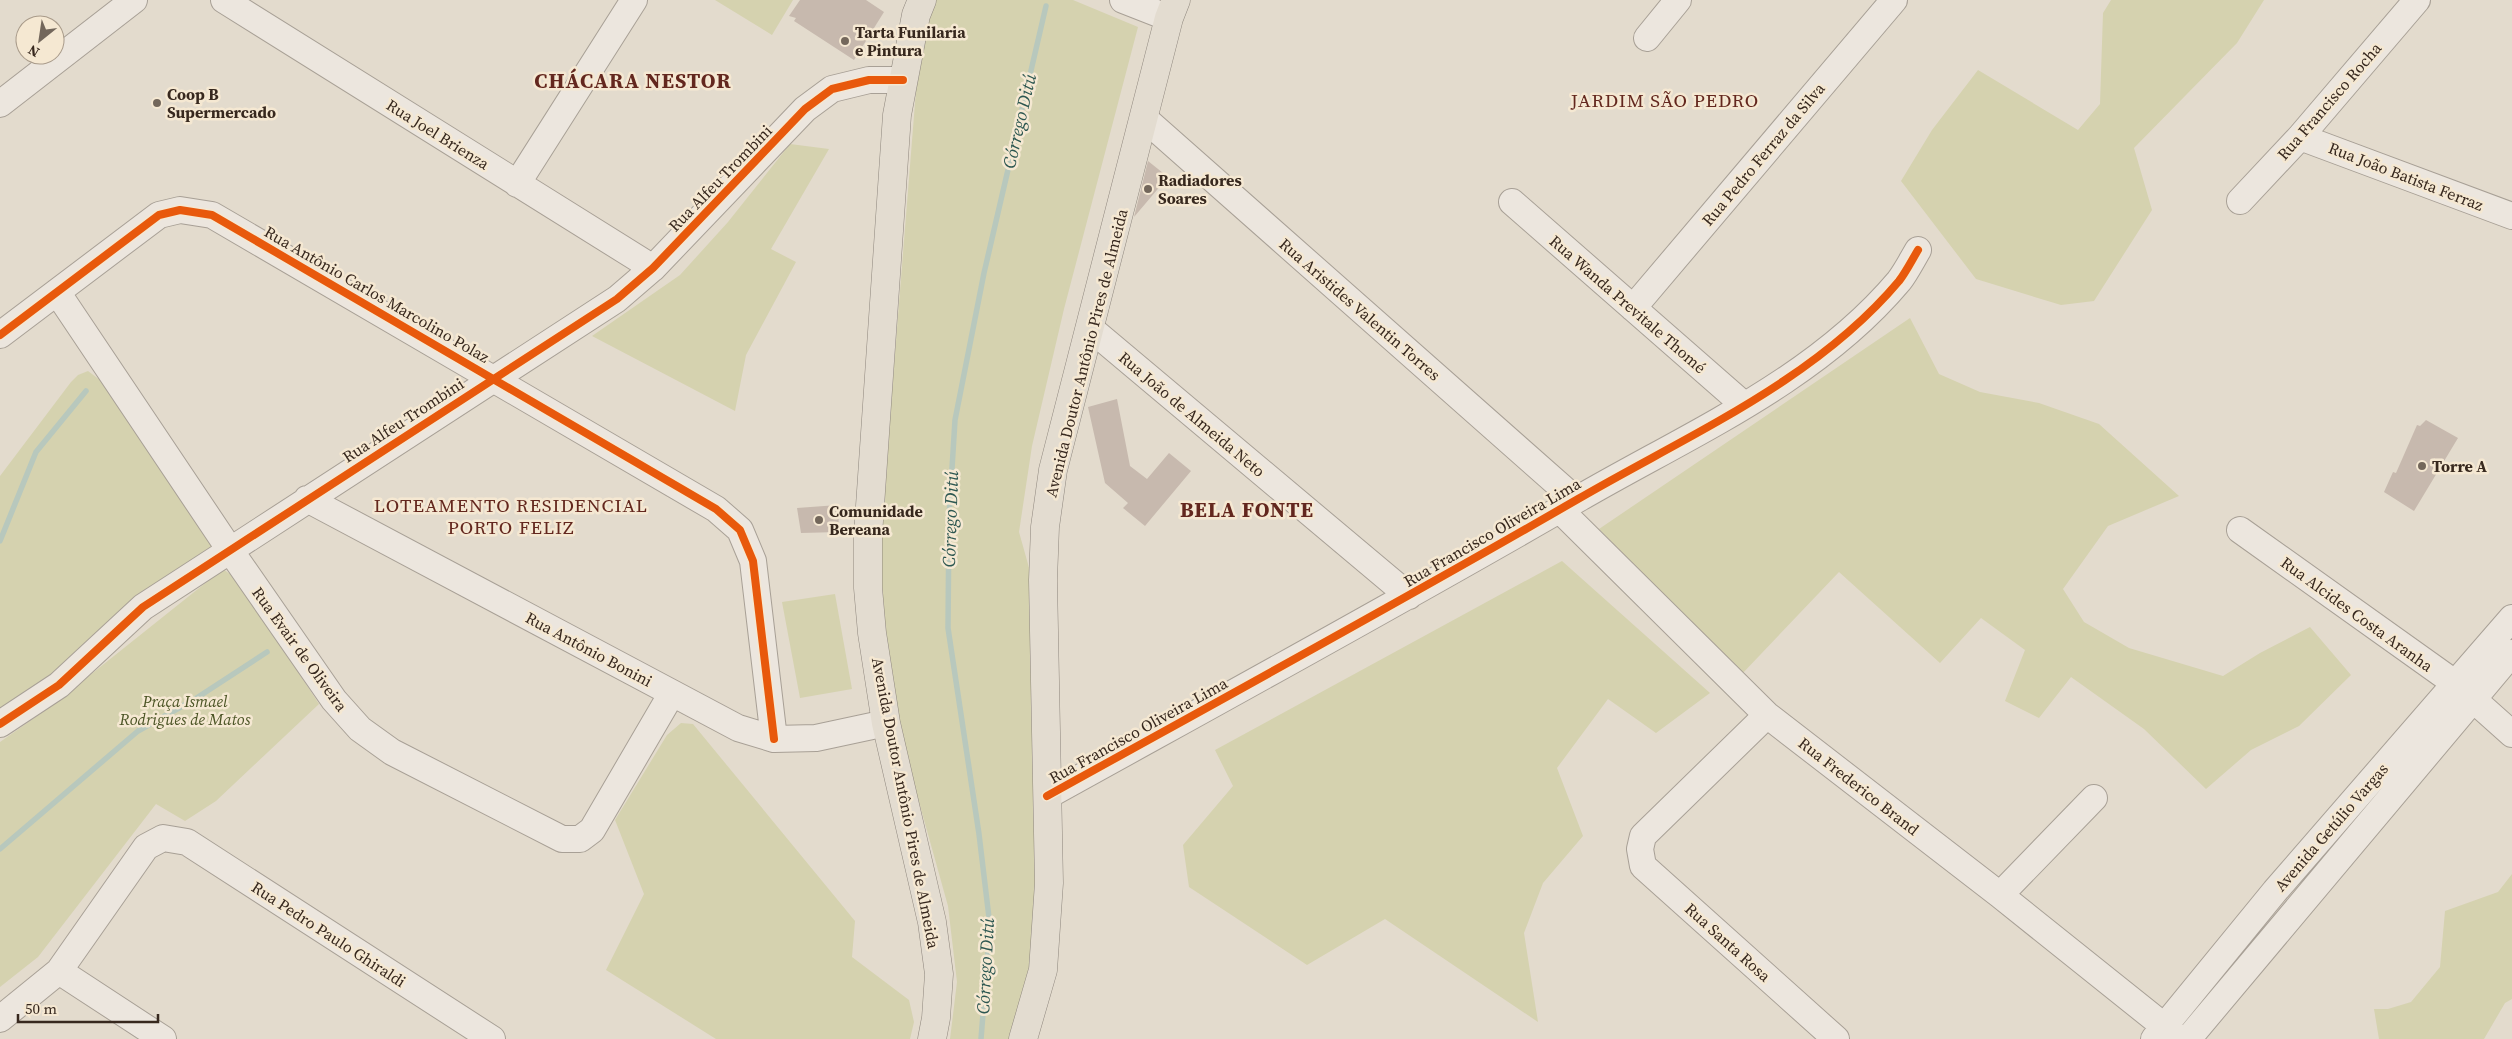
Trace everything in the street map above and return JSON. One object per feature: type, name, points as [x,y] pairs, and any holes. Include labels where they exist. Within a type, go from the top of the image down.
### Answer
[{"type":"main road","name":"Avenida Doutor Antônio Pires de Almeida","points":[[922,0],[916,15],[897,115],[868,535],[868,588],[872,632],[886,723],[932,922],[939,974],[936,1018],[932,1039]]},
{"type":"main road","name":"Avenida Doutor Antônio Pires de Almeida","points":[[1023,1039],[1044,970],[1049,884],[1043,580],[1045,527],[1054,470],[1173,9]]},
{"type":"main road","points":[[938,985],[945,996],[944,1030],[941,1039]]},
{"type":"street","points":[[0,104],[134,0]]},
{"type":"street","name":"Rua Joel Brienza","points":[[224,0],[653,268]]},
{"type":"street","points":[[518,184],[634,0]]},
{"type":"street","points":[[1122,0],[1173,9]]},
{"type":"street","points":[[1647,38],[1678,0]]},
{"type":"street","name":"Rua Pedro Ferraz da Silva","points":[[1633,308],[1894,0]]},
{"type":"street","name":"Rua Francisco Rocha","points":[[2240,201],[2300,136],[2417,0]]},
{"type":"street","name":"Rua Alfeu Trombini","points":[[0,724],[59,685],[143,607],[617,299],[653,268],[805,109],[832,89],[869,80],[903,80]]},
{"type":"street","name":"Rua Aristides Valentin Torres","points":[[1145,119],[1568,505]]},
{"type":"street","name":"Rua João Batista Ferraz","points":[[2300,136],[2512,216]]},
{"type":"street","name":"Rua Wanda Previtale Thomé","points":[[1512,202],[1744,405]]},
{"type":"street","name":"Rua Antônio Carlos Marcolino Polaz","points":[[0,336],[159,215],[180,210],[212,214],[716,509],[740,530],[753,561],[774,739]]},
{"type":"street","name":"Rua Francisco Oliveira Lima","points":[[1046,796],[1409,596],[1744,405],[1812,361],[1852,326],[1900,280],[1918,250]]},
{"type":"street","name":"Rua Evair de Oliveira","points":[[57,292],[230,550],[334,700],[360,730],[392,752],[562,839],[580,839],[592,830],[672,693]]},
{"type":"street","name":"Rua João de Almeida Neto","points":[[1091,328],[1409,596]]},
{"type":"street","name":"Rua Antônio Bonini","points":[[307,499],[738,728],[774,739],[816,738],[886,723]]},
{"type":"street","name":"Rua Frederico Brand","points":[[1568,505],[1767,716],[2000,895],[2166,1035]]},
{"type":"street","name":"Rua Alcides Costa Aranha","points":[[2240,530],[2464,692],[2512,734]]},
{"type":"street","name":"Avenida Getúlio Vargas","points":[[2188,1039],[2346,850],[2464,692],[2512,618]]},
{"type":"street","name":"Avenida Getúlio Vargas","points":[[2166,1035],[2274,892],[2326,833],[2464,692],[2512,653]]},
{"type":"street","name":"Rua Santa Rosa","points":[[1767,716],[1643,836],[1640,849],[1643,866],[1836,1039]]},
{"type":"street","points":[[2000,895],[2094,798]]},
{"type":"street","points":[[2326,833],[2346,850]]},
{"type":"street","name":"Rua Pedro Paulo Ghiraldi","points":[[59,971],[146,847],[163,838],[187,842],[492,1039]]},
{"type":"street","points":[[0,1019],[59,971],[163,1039]]},
{"type":"green space","points":[[715,0],[793,0],[772,35]]},
{"type":"green space","points":[[934,0],[1073,0],[1138,27],[1064,309],[1032,446],[1019,532],[1035,589],[1037,871],[1032,962],[1014,1039],[950,1039],[957,982],[948,906],[897,723],[879,587],[881,529],[917,78],[927,14]]},
{"type":"green space","points":[[2111,0],[2264,0],[2237,43],[2134,148],[2152,210],[2094,301],[2061,305],[1976,279],[1901,181],[1932,130],[1978,70],[2078,130],[2100,104],[2103,13]]},
{"type":"green space","points":[[790,144],[829,149],[771,249],[796,262],[746,355],[735,411],[592,336],[680,275],[728,222]]},
{"type":"green space","points":[[1910,318],[1939,374],[1980,392],[2039,403],[2099,424],[2179,496],[2108,526],[2063,589],[2084,622],[2129,648],[2223,676],[2260,653],[2310,627],[2351,675],[2299,726],[2251,750],[2206,789],[2144,729],[2071,677],[2039,718],[2005,701],[2025,650],[1981,618],[1940,663],[1839,572],[1741,675],[1599,529]]},
{"type":"green space","points":[[88,371],[100,380],[216,544],[40,685],[0,713],[0,476],[71,382],[78,375]]},
{"type":"green space","points":[[1562,561],[1710,693],[1656,733],[1608,699],[1557,768],[1583,836],[1543,883],[1524,933],[1538,1022],[1385,919],[1307,965],[1189,887],[1183,845],[1233,786],[1215,750]]},
{"type":"green space","name":"Praça Ismael Rodrigues de Matos","points":[[223,569],[238,580],[319,704],[216,801],[185,821],[156,804],[38,957],[0,987],[0,742],[50,707]]},
{"type":"green space","points":[[835,594],[852,689],[800,698],[782,602]]},
{"type":"green space","points":[[681,723],[693,724],[855,921],[852,957],[909,1000],[914,1022],[910,1039],[716,1039],[606,970],[644,894],[615,820],[667,735]]},
{"type":"green space","points":[[2512,874],[2512,999],[2505,1003],[2484,1039],[2379,1039],[2374,1009],[2388,1009],[2411,1002],[2440,967],[2445,911],[2498,892]]},
{"type":"building","name":"Tarta Funilaria e Pintura","points":[[800,0],[866,0],[884,12],[854,60],[794,21],[796,18],[789,16]]},
{"type":"building","name":"Radiadores Soares","points":[[1148,161],[1168,177],[1134,217]]},
{"type":"building","points":[[1117,399],[1130,466],[1147,479],[1169,453],[1191,471],[1145,526],[1123,508],[1128,503],[1105,483],[1088,407]]},
{"type":"building","name":"Torre A","points":[[2426,420],[2458,438],[2414,511],[2384,492],[2393,472],[2396,473],[2417,425],[2420,426]]},
{"type":"building","name":"Comunidade Bereana","points":[[838,505],[839,532],[801,533],[797,508]]},
{"type":"waterway","name":"Córrego Ditú","points":[[981,1039],[990,926],[979,834],[948,628],[949,517],[955,420],[984,273],[1046,6]]},
{"type":"waterway","points":[[0,541],[36,452],[86,391]]},
{"type":"waterway","points":[[0,849],[138,731],[195,699],[267,652]]},
{"type":"cycle path","points":[[0,724],[59,685],[143,607],[617,299],[653,268],[805,109],[832,89],[869,80],[903,80]]},
{"type":"cycle path","points":[[0,335],[159,215],[180,210],[212,215],[716,509],[740,530],[753,561],[774,739]]},
{"type":"cycle path","points":[[1047,796],[1748,404],[1790,377],[1829,348],[1866,316],[1899,281],[1918,250]]},
{"type":"place","name":"Tarta Funilaria e Pintura","points":[[845,41]]},
{"type":"place","name":"Coop B Supermercado","points":[[157,103]]},
{"type":"place","name":"Radiadores Soares","points":[[1148,189]]},
{"type":"place","name":"Torre A","points":[[2422,466]]},
{"type":"place","name":"Comunidade Bereana","points":[[819,520]]},
{"type":"district","name":"CHÁCARA NESTOR","points":[[633,80]]},
{"type":"district","name":"JARDIM SÃO PEDRO","points":[[1665,100]]},
{"type":"district","name":"BELA FONTE","points":[[1247,509]]},
{"type":"district","name":"LOTEAMENTO RESIDENCIAL PORTO FELIZ","points":[[511,516]]}]
